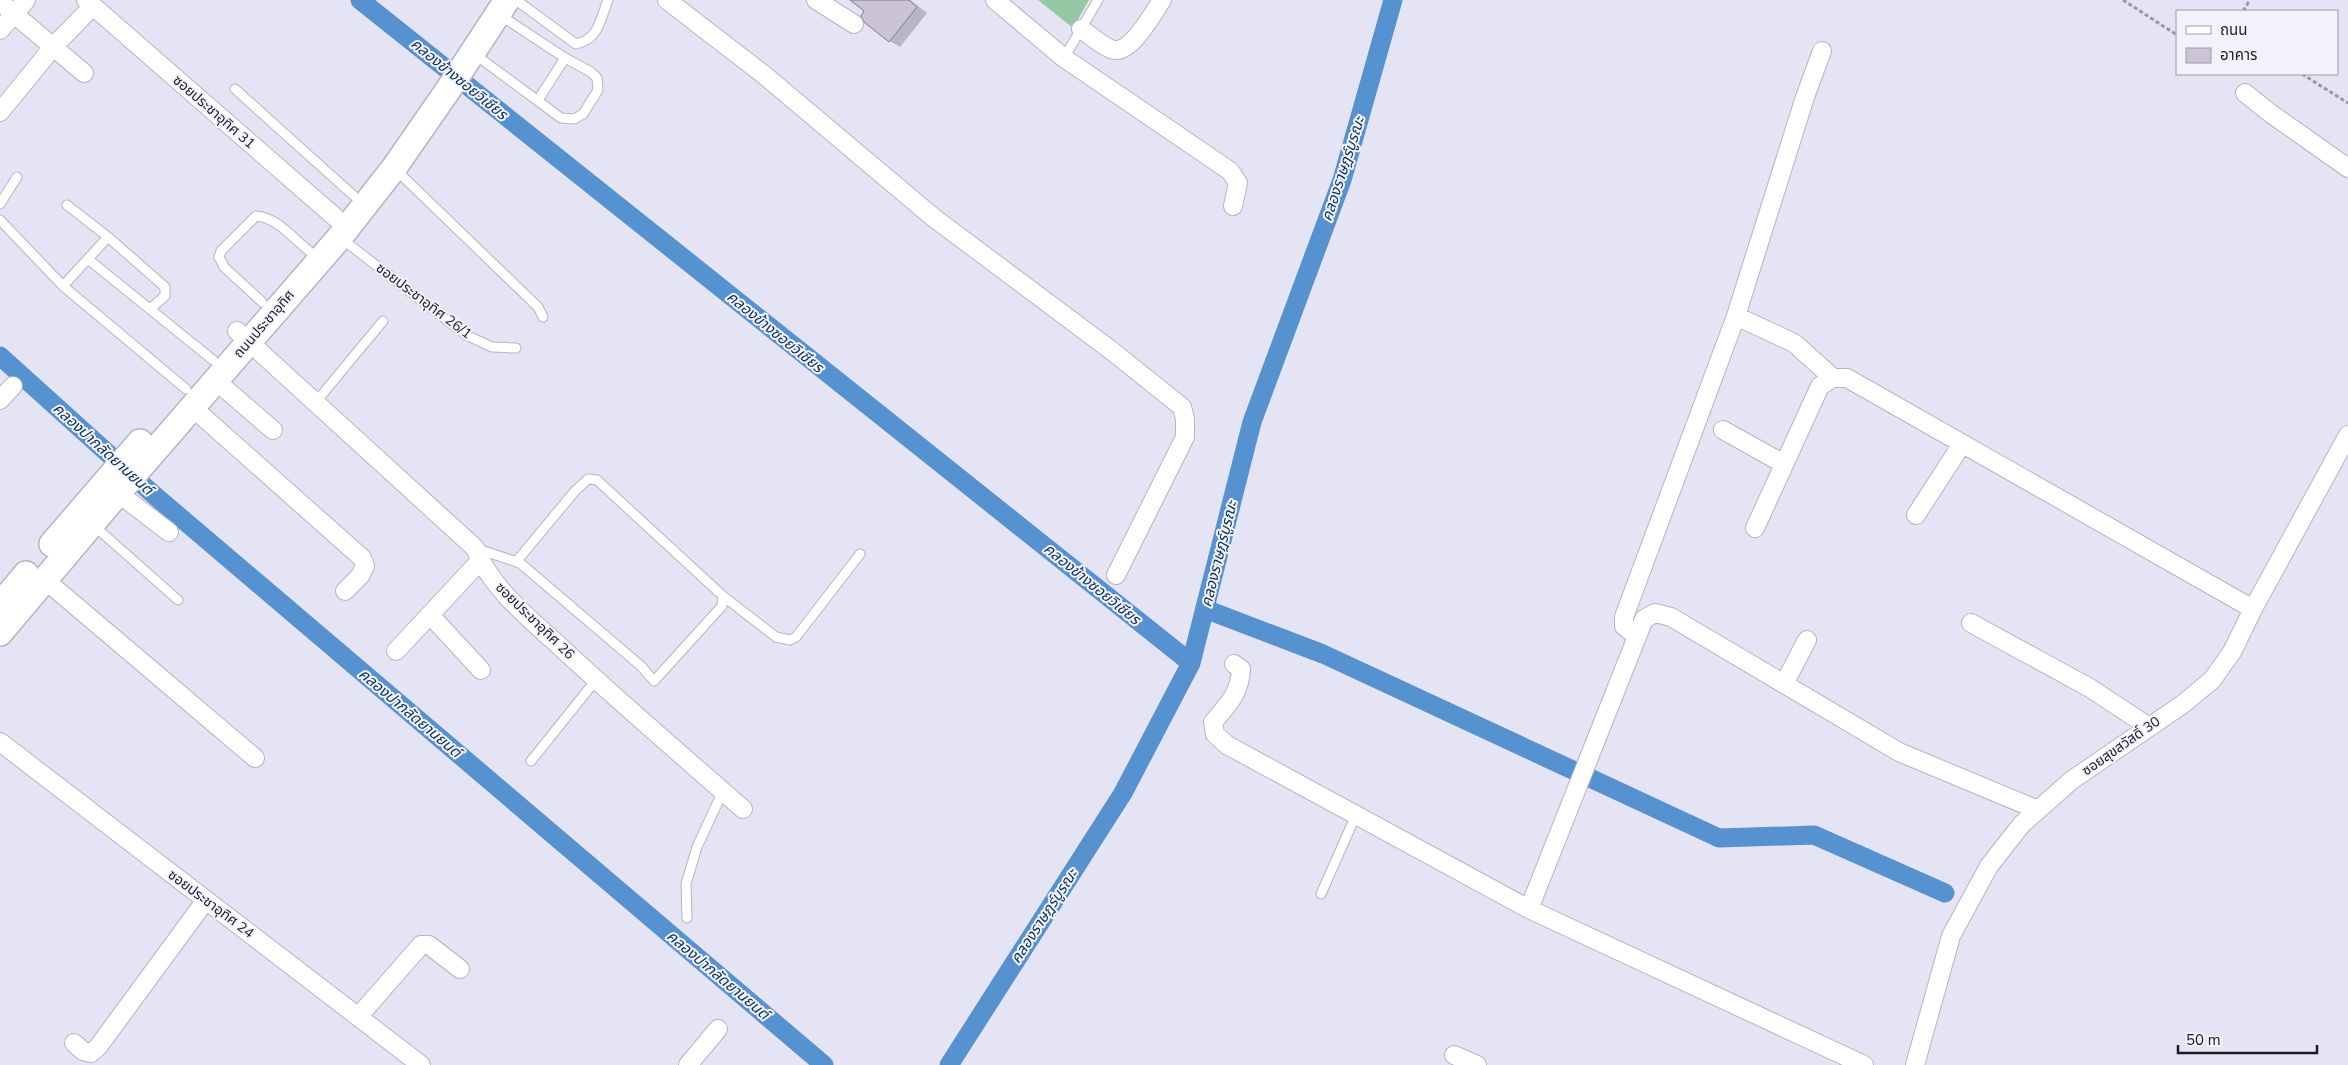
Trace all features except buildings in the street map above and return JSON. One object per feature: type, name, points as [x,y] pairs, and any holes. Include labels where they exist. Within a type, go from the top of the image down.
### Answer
[{"type":"main road","name":"ถนนประชาอุทิศ","points":[[242,337],[262,302],[309,251],[338,228],[354,196],[454,71],[502,3]]},
{"type":"main road","name":"ถนนประชาอุทิศ","points":[[3,616],[242,337],[338,228],[394,168],[454,71]]},
{"type":"main road","name":"ถนนประชาอุทิศ","points":[[3,616],[44,578],[92,524],[128,471]]},
{"type":"street","points":[[0,30],[26,0]]},
{"type":"street","points":[[667,0],[762,74],[934,218],[1112,350],[1182,407],[1185,419],[1185,437],[1116,575]]},
{"type":"street","points":[[816,0],[854,24]]},
{"type":"street","points":[[995,0],[1064,58],[1230,171],[1238,183],[1233,206]]},
{"type":"street","points":[[1081,29],[1111,50],[1120,50],[1132,43],[1162,0]]},
{"type":"street","points":[[0,2],[84,73]]},
{"type":"street","points":[[0,112],[89,3]]},
{"type":"street","name":"ซอยประชาอุทิศ 31","points":[[89,3],[338,228]]},
{"type":"street","points":[[1637,637],[1624,626],[1624,617],[1736,316],[1802,107],[1822,51]]},
{"type":"street","points":[[2245,93],[2348,168]]},
{"type":"street","points":[[1736,316],[1794,343],[1833,378]]},
{"type":"street","name":"ซอยประชาอุทิศ 26","points":[[242,337],[478,554],[496,584],[513,603],[596,680],[743,809]]},
{"type":"street","points":[[214,370],[273,430]]},
{"type":"street","points":[[1755,528],[1820,386],[1833,378],[1846,378],[2253,609]]},
{"type":"street","points":[[0,400],[13,386]]},
{"type":"street","points":[[189,398],[362,558],[365,566],[360,576],[345,591]]},
{"type":"street","points":[[1723,430],[1784,464]]},
{"type":"street","name":"ซอยสุขสวัสดิ์ 30","points":[[1914,1065],[1951,936],[1988,866],[2022,824],[2072,780],[2183,704],[2212,680],[2232,652],[2253,609],[2348,436]]},
{"type":"street","points":[[1916,515],[1962,444]]},
{"type":"street","points":[[128,471],[169,532]]},
{"type":"street","points":[[396,651],[430,615],[478,554]]},
{"type":"street","points":[[44,578],[255,758]]},
{"type":"street","points":[[1530,909],[1644,619],[1655,613],[1671,617],[1899,752],[2038,810]]},
{"type":"street","points":[[430,615],[481,670]]},
{"type":"street","points":[[1971,623],[2090,688],[2149,727]]},
{"type":"street","points":[[1784,684],[1807,640]]},
{"type":"street","points":[[1234,664],[1241,669],[1240,683],[1234,698],[1213,722],[1215,734],[1227,745],[1530,909],[1864,1065]]},
{"type":"street","name":"ซอยประชาอุทิศ 24","points":[[0,742],[421,1065]]},
{"type":"street","points":[[74,1043],[83,1051],[90,1053],[98,1048],[206,900]]},
{"type":"street","points":[[358,1017],[421,945],[429,945],[460,969]]},
{"type":"street","points":[[688,1065],[718,1029]]},
{"type":"street","points":[[1454,1055],[1477,1065]]},
{"type":"lane","points":[[502,3],[576,44],[586,42],[594,36],[608,0]]},
{"type":"lane","points":[[1064,58],[1098,0]]},
{"type":"lane","points":[[454,71],[538,100],[561,118],[574,119],[583,114],[598,90],[597,78],[591,72],[564,58],[502,3]]},
{"type":"lane","points":[[538,100],[564,58]]},
{"type":"lane","points":[[234,89],[354,196]]},
{"type":"lane","points":[[394,168],[538,307],[544,316]]},
{"type":"lane","points":[[0,204],[17,177]]},
{"type":"lane","points":[[67,205],[108,237],[165,287],[165,296],[151,308]]},
{"type":"lane","points":[[262,302],[224,267],[219,257],[221,251],[256,216],[266,216],[309,251]]},
{"type":"lane","points":[[0,220],[63,286],[189,398]]},
{"type":"lane","name":"ซอยประชาอุทิศ 26/1","points":[[338,228],[466,335],[492,347],[516,348]]},
{"type":"lane","points":[[63,286],[89,260],[108,237]]},
{"type":"lane","points":[[89,260],[151,308],[214,370]]},
{"type":"lane","points":[[315,403],[383,321]]},
{"type":"lane","points":[[516,562],[575,491],[588,479],[597,480],[723,596],[776,637],[790,640],[796,637],[860,554]]},
{"type":"lane","points":[[92,524],[178,600]]},
{"type":"lane","points":[[478,554],[516,562],[641,666],[654,681],[713,618],[722,606],[723,596]]},
{"type":"lane","points":[[531,761],[596,680]]},
{"type":"lane","points":[[687,918],[686,884],[697,847],[723,791]]},
{"type":"lane","points":[[1321,894],[1356,815]]},
{"type":"path","points":[[2123,0],[2176,34]]},
{"type":"path","points":[[2304,75],[2348,103]]},
{"type":"green space","points":[[1038,0],[1089,0],[1073,28]]},
{"type":"waterway","name":"คลองข้างซอยวิเชียร","points":[[360,0],[1191,663]]},
{"type":"waterway","name":"คลองราษฎร์บูรณะ","points":[[949,1065],[1123,793],[1191,663],[1252,422],[1342,180],[1393,0]]},
{"type":"waterway","name":"คลองปากลัดยานยนต์","points":[[0,356],[154,495],[824,1065]]},
{"type":"waterway","points":[[1205,609],[1323,654],[1719,838],[1814,835],[1945,893]]}]
